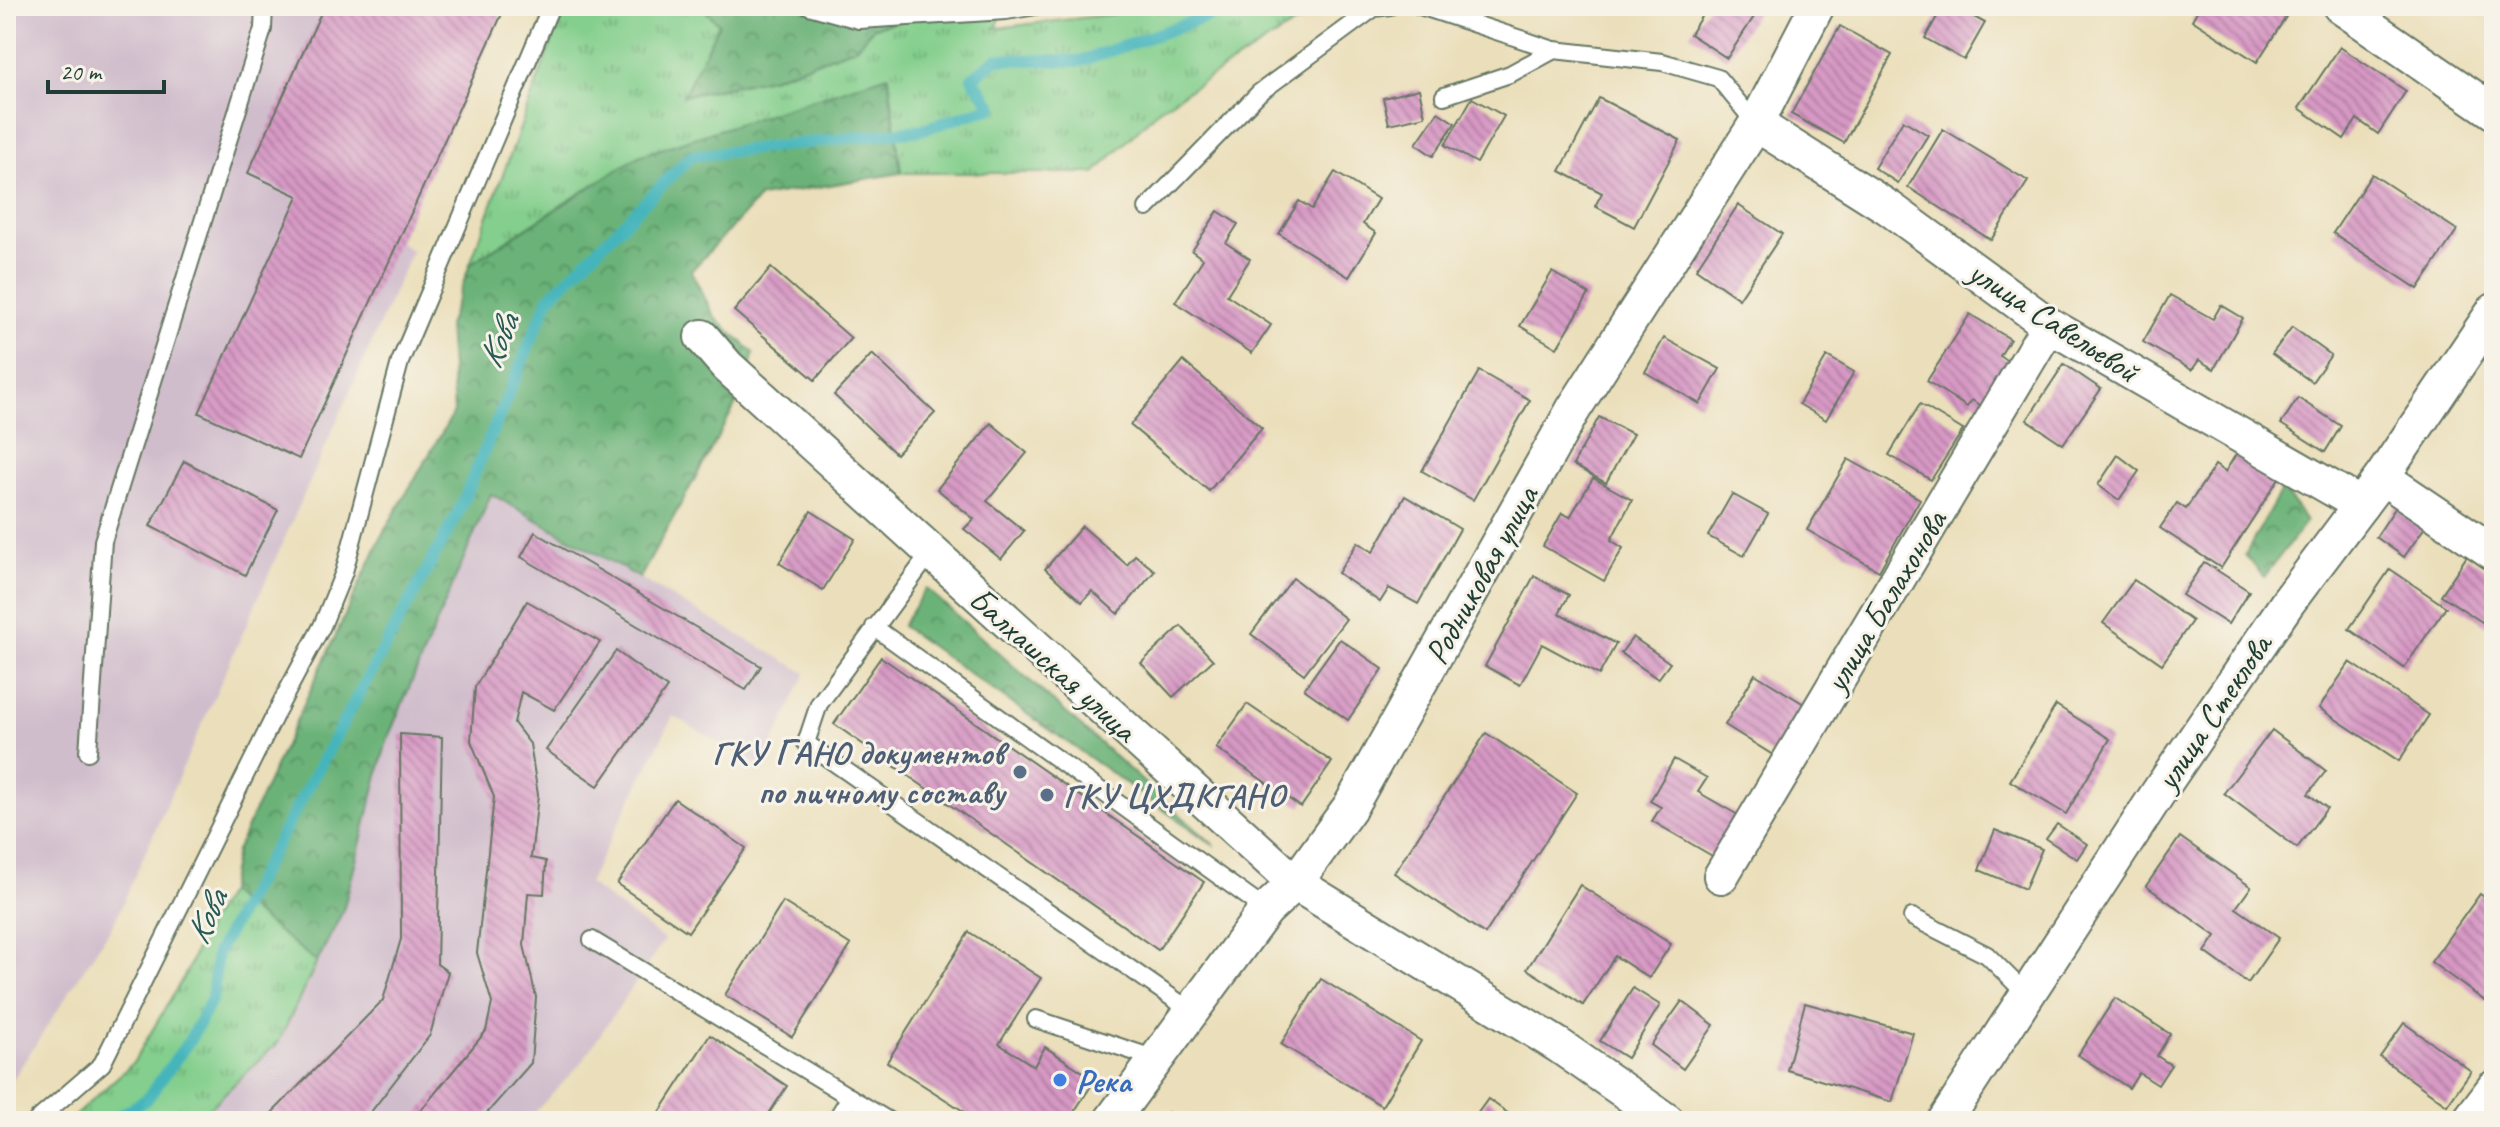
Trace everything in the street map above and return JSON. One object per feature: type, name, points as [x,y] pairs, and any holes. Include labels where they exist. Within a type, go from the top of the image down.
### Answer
[{"type":"street","name":"Родниковая улица","points":[[1111,1121],[1266,910],[1295,883],[1350,807],[1573,410],[1756,124],[1817,6]]},
{"type":"street","points":[[2340,6],[2494,112]]},
{"type":"street","name":"улица Савельевой","points":[[1756,124],[1889,208],[2049,325],[2361,505]]},
{"type":"street","name":"улица Стеклова","points":[[1945,1121],[2026,994],[2288,602],[2382,477],[2494,311]]},
{"type":"street","name":"улица Балахонова","points":[[1721,876],[2049,325]]},
{"type":"street","name":"Балхашская улица","points":[[702,337],[727,366],[1295,883],[1558,1045],[1667,1121]]},
{"type":"street","points":[[2382,477],[2494,553]]},
{"type":"street","points":[[2469,1121],[2494,1088]]},
{"type":"lane","points":[[88,752],[103,541],[263,29],[264,6]]},
{"type":"lane","points":[[36,1121],[102,1064],[322,626],[344,572],[400,362],[551,6]]},
{"type":"lane","points":[[809,6],[859,20],[1006,11],[1036,6]]},
{"type":"lane","points":[[1147,208],[1259,93],[1374,8],[1390,6]]},
{"type":"lane","points":[[1420,6],[1554,50],[1662,62],[1718,78],[1756,124]]},
{"type":"lane","points":[[1444,96],[1510,74],[1554,50]]},
{"type":"lane","points":[[931,552],[819,704],[806,743],[1191,1011]]},
{"type":"lane","points":[[874,627],[1266,910]]},
{"type":"lane","points":[[1912,917],[1987,955],[2026,994]]},
{"type":"lane","points":[[592,940],[889,1121]]},
{"type":"lane","points":[[1036,1019],[1156,1059]]},
{"type":"lane","points":[[835,1121],[850,1097]]},
{"type":"shaded area","points":[[6,6],[499,6],[502,14],[399,241],[412,251],[114,923],[6,1090]]},
{"type":"shaded area","points":[[491,494],[806,673],[762,767],[673,716],[588,883],[664,940],[581,1063],[527,1121],[196,1121],[279,1041],[343,911],[387,740]]},
{"type":"green space","points":[[565,6],[701,6],[719,24],[684,96],[774,77],[855,48],[874,27],[944,11],[1005,6],[996,28],[1131,12],[1147,6],[1337,6],[1293,25],[1159,109],[1095,173],[901,173],[889,76],[639,156],[470,264]]},
{"type":"green space","points":[[701,6],[963,6],[874,27],[855,48],[774,77],[683,96],[719,24]]},
{"type":"green space","points":[[888,75],[901,173],[760,197],[691,271],[715,318],[754,353],[741,395],[640,578],[491,494],[387,740],[343,911],[317,962],[228,892],[236,851],[383,533],[454,412],[448,326],[470,264],[639,156]]},
{"type":"green space","points":[[2283,487],[2306,522],[2264,577],[2245,555]]},
{"type":"green space","points":[[926,588],[1215,846],[902,626]]},
{"type":"green space","points":[[228,892],[317,962],[279,1041],[196,1121],[69,1121],[133,1063],[187,971],[204,930]]},
{"type":"building","points":[[324,6],[485,6],[502,14],[299,459],[199,413],[298,196],[248,173]]},
{"type":"building","points":[[1708,6],[1761,6],[1727,58],[1690,34]]},
{"type":"building","points":[[1943,6],[1954,6],[1985,23],[1964,60],[1925,38]]},
{"type":"building","points":[[2200,6],[2280,6],[2289,12],[2257,62],[2192,20]]},
{"type":"building","points":[[1840,26],[1892,55],[1844,143],[1791,114]]},
{"type":"building","points":[[2340,47],[2406,91],[2378,134],[2357,119],[2344,139],[2299,108]]},
{"type":"building","points":[[1419,89],[1425,116],[1389,124],[1383,98]]},
{"type":"building","points":[[1472,98],[1504,116],[1477,163],[1445,145]]},
{"type":"building","points":[[1599,98],[1680,140],[1634,227],[1595,206],[1602,193],[1560,171]]},
{"type":"building","points":[[1438,112],[1455,123],[1433,156],[1416,144]]},
{"type":"building","points":[[1903,120],[1928,135],[1898,183],[1874,168]]},
{"type":"building","points":[[1943,129],[2028,181],[1991,240],[1908,187]]},
{"type":"building","points":[[1335,172],[1378,199],[1363,224],[1376,233],[1349,277],[1279,234],[1299,201],[1312,209]]},
{"type":"building","points":[[2372,174],[2457,230],[2418,289],[2333,233]]},
{"type":"building","points":[[1738,205],[1782,234],[1739,299],[1696,269]]},
{"type":"building","points":[[1218,211],[1238,224],[1226,243],[1250,259],[1227,295],[1271,325],[1252,353],[1175,302],[1203,259],[1192,251]]},
{"type":"building","points":[[771,268],[851,338],[815,380],[734,311]]},
{"type":"building","points":[[1552,272],[1589,294],[1557,348],[1520,326]]},
{"type":"building","points":[[2170,295],[2213,319],[2221,305],[2243,318],[2214,369],[2199,360],[2192,370],[2143,342]]},
{"type":"building","points":[[1970,314],[2010,339],[2000,356],[2011,363],[1983,407],[1972,400],[1967,407],[1927,381]]},
{"type":"building","points":[[2292,327],[2331,355],[2312,382],[2272,354]]},
{"type":"building","points":[[1664,338],[1720,369],[1700,404],[1645,372]]},
{"type":"building","points":[[872,354],[935,413],[896,454],[834,395]]},
{"type":"building","points":[[1827,356],[1854,372],[1826,420],[1799,404]]},
{"type":"building","points":[[1183,361],[1262,428],[1209,491],[1130,425]]},
{"type":"building","points":[[2064,364],[2101,389],[2063,444],[2027,420]]},
{"type":"building","points":[[1479,371],[1530,400],[1473,500],[1422,471]]},
{"type":"building","points":[[2298,398],[2341,426],[2325,452],[2281,424]]},
{"type":"building","points":[[1920,404],[1963,430],[1931,480],[1889,455]]},
{"type":"building","points":[[1599,417],[1633,434],[1606,483],[1573,465]]},
{"type":"building","points":[[991,423],[1027,453],[987,501],[1024,531],[1001,559],[964,529],[974,519],[937,489]]},
{"type":"building","points":[[2238,451],[2279,478],[2221,568],[2160,528],[2177,503],[2186,509],[2215,465],[2225,472]]},
{"type":"building","points":[[2118,455],[2139,471],[2119,500],[2098,485]]},
{"type":"building","points":[[1848,459],[1920,499],[1879,571],[1807,530]]},
{"type":"building","points":[[184,461],[278,510],[245,575],[150,526]]},
{"type":"building","points":[[1593,478],[1632,500],[1611,540],[1623,548],[1604,581],[1543,546],[1562,513],[1570,517]]},
{"type":"building","points":[[1732,494],[1768,514],[1744,556],[1708,536]]},
{"type":"building","points":[[1405,496],[1460,529],[1418,604],[1389,588],[1380,602],[1338,573],[1358,542],[1373,552]]},
{"type":"building","points":[[2398,504],[2427,524],[2404,557],[2376,537]]},
{"type":"building","points":[[811,511],[855,539],[823,590],[779,563]]},
{"type":"building","points":[[1082,526],[1127,565],[1135,555],[1155,571],[1118,614],[1092,591],[1082,602],[1045,569]]},
{"type":"building","points":[[535,532],[761,666],[746,690],[521,557]]},
{"type":"building","points":[[2467,556],[2494,575],[2494,630],[2441,595]]},
{"type":"building","points":[[2204,562],[2249,591],[2228,624],[2182,595]]},
{"type":"building","points":[[2390,569],[2446,607],[2404,668],[2349,629]]},
{"type":"building","points":[[1534,576],[1569,595],[1559,613],[1616,644],[1599,675],[1542,644],[1520,685],[1485,666]]},
{"type":"building","points":[[1293,578],[1346,619],[1304,674],[1251,634]]},
{"type":"building","points":[[2134,580],[2192,621],[2162,664],[2103,623]]},
{"type":"building","points":[[527,601],[600,642],[554,710],[521,692],[514,723],[530,744],[538,795],[531,858],[546,861],[544,894],[528,893],[524,945],[536,997],[531,1063],[480,1121],[412,1121],[486,1031],[492,1003],[477,953],[494,797],[471,741],[475,687]]},
{"type":"building","points":[[1181,626],[1213,660],[1173,697],[1141,663]]},
{"type":"building","points":[[1633,637],[1670,663],[1658,679],[1621,653]]},
{"type":"building","points":[[1340,639],[1383,669],[1348,720],[1304,689]]},
{"type":"building","points":[[616,651],[667,688],[598,786],[546,750]]},
{"type":"building","points":[[881,657],[1204,882],[1158,950],[834,724]]},
{"type":"building","points":[[2350,662],[2429,715],[2399,761],[2319,708]]},
{"type":"building","points":[[1755,674],[1804,704],[1773,755],[1725,725]]},
{"type":"building","points":[[1247,704],[1332,762],[1301,807],[1216,748]]},
{"type":"building","points":[[2056,705],[2110,739],[2066,814],[2010,781]]},
{"type":"building","points":[[2272,730],[2326,771],[2308,794],[2327,808],[2297,848],[2224,793]]},
{"type":"building","points":[[1486,733],[1577,793],[1485,934],[1394,873]]},
{"type":"building","points":[[400,734],[442,737],[437,964],[448,972],[430,1035],[364,1121],[264,1121],[383,1000],[401,939]]},
{"type":"building","points":[[1674,759],[1707,778],[1698,792],[1738,815],[1714,857],[1652,821],[1661,807],[1650,801]]},
{"type":"building","points":[[675,799],[746,848],[688,932],[617,884]]},
{"type":"building","points":[[2057,824],[2087,844],[2077,859],[2046,839]]},
{"type":"building","points":[[1995,830],[2042,849],[2025,889],[1979,870]]},
{"type":"building","points":[[2180,837],[2251,887],[2236,908],[2279,938],[2248,983],[2205,952],[2216,936],[2146,886]]},
{"type":"building","points":[[1580,885],[1671,944],[1649,978],[1615,956],[1583,1005],[1527,969]]},
{"type":"building","points":[[2480,894],[2494,904],[2494,989],[2485,1001],[2431,962]]},
{"type":"building","points":[[783,902],[851,945],[792,1037],[725,995]]},
{"type":"building","points":[[969,932],[1041,978],[999,1044],[1034,1066],[1045,1047],[1095,1080],[1068,1121],[979,1121],[887,1062]]},
{"type":"building","points":[[1321,979],[1421,1041],[1382,1106],[1281,1044]]},
{"type":"building","points":[[1633,988],[1660,1005],[1627,1058],[1600,1041]]},
{"type":"building","points":[[2115,998],[2170,1034],[2157,1056],[2171,1065],[2158,1085],[2139,1073],[2129,1088],[2078,1055]]},
{"type":"building","points":[[1682,1001],[1714,1025],[1683,1069],[1651,1045]]},
{"type":"building","points":[[1805,1003],[1913,1033],[1892,1102],[1787,1070]]},
{"type":"building","points":[[2404,1023],[2471,1071],[2447,1105],[2380,1057]]},
{"type":"building","points":[[710,1035],[787,1086],[764,1121],[654,1121]]},
{"type":"building","points":[[1488,1099],[1519,1121],[1472,1121]]},
{"type":"building","points":[[1168,1112],[1183,1121],[1162,1121]]},
{"type":"waterway","name":"Кова","points":[[111,1121],[147,1099],[189,1041],[212,999],[217,953],[458,513],[549,298],[691,156],[920,130],[993,107],[972,78],[997,59],[1081,61],[1237,6]]},
{"type":"place","name":"ГКУ ГАНО документов по личному составу","points":[[1020,772]]},
{"type":"place","name":"ГКУ ЦХДКГАНО","points":[[1047,795]]},
{"type":"place","name":"Река","points":[[1060,1080]]}]
